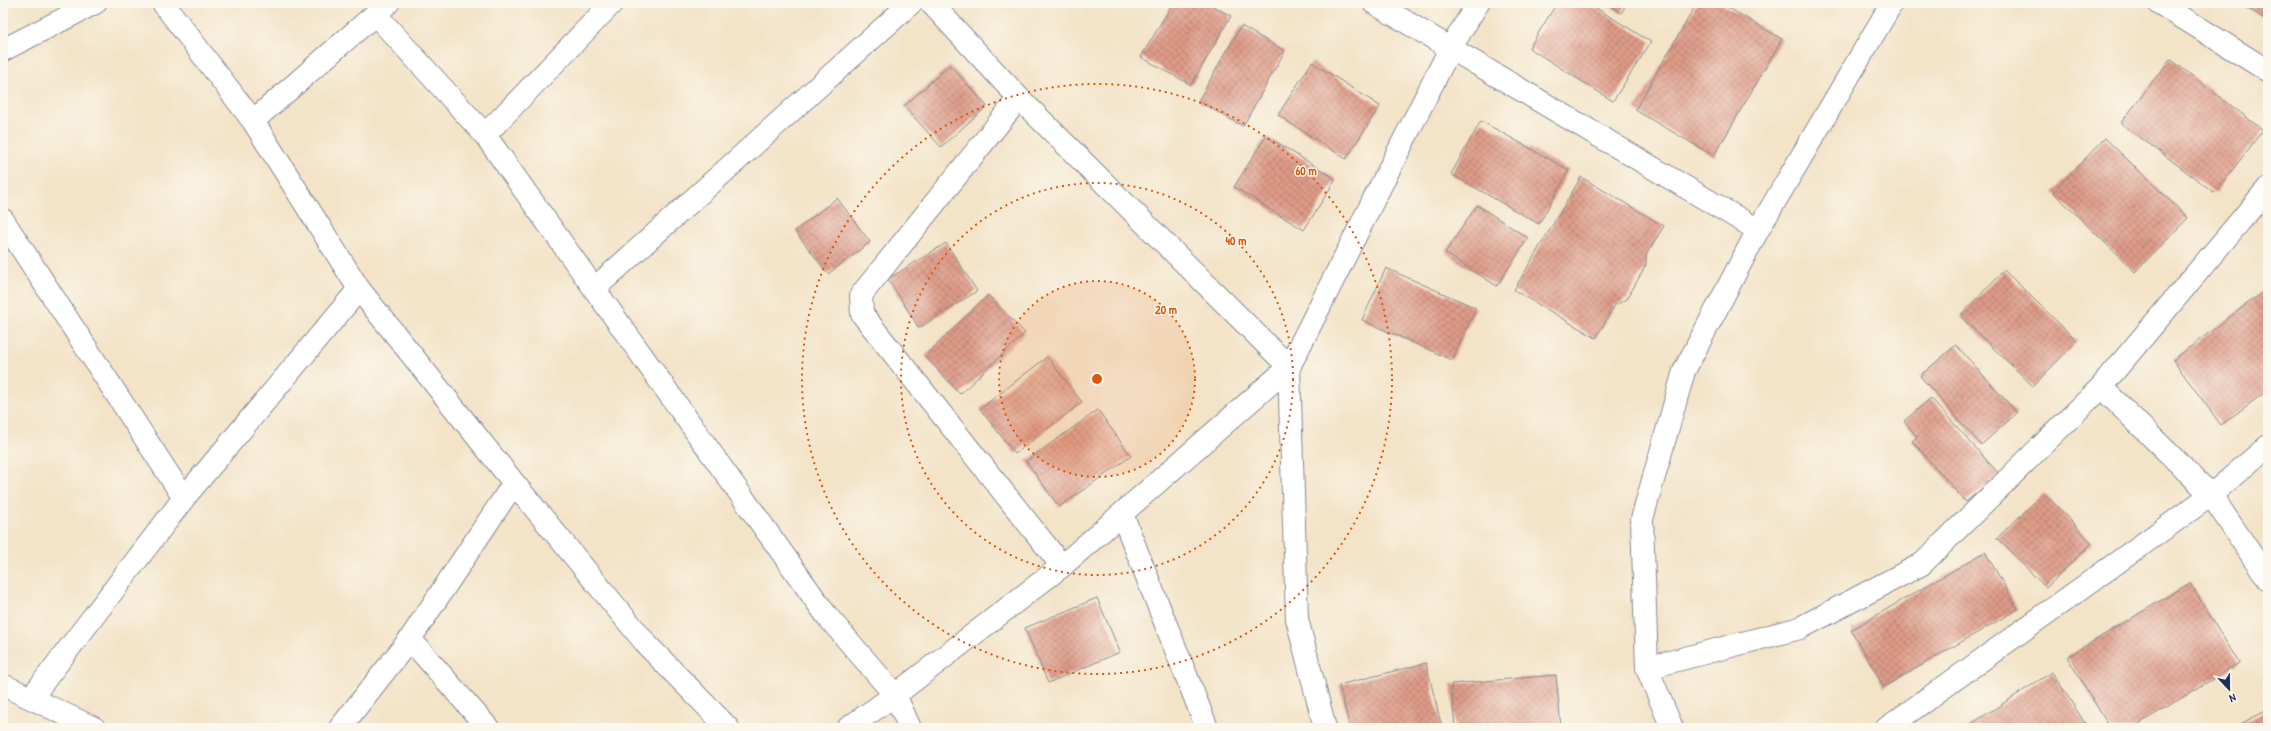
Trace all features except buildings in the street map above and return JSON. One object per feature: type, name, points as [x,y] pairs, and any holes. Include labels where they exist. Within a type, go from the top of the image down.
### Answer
[{"type":"street","points":[[3,50],[95,3]]},
{"type":"street","points":[[163,3],[253,121],[359,289],[514,483],[648,646],[728,728]]},
{"type":"street","points":[[485,136],[612,3]]},
{"type":"street","points":[[594,289],[910,3]]},
{"type":"street","points":[[931,3],[1019,98],[1289,367],[1297,619],[1325,728]]},
{"type":"street","points":[[1374,3],[1758,230]]},
{"type":"street","points":[[848,728],[895,695],[1062,566],[1289,367],[1450,49],[1478,3]]},
{"type":"street","points":[[1672,728],[1646,668],[1642,519],[1684,371],[1758,230],[1892,3]]},
{"type":"street","points":[[2159,3],[2268,71]]},
{"type":"street","points":[[253,121],[382,9],[485,136],[827,616],[895,695],[910,728]]},
{"type":"street","points":[[1019,98],[861,295],[862,314],[1062,566]]},
{"type":"street","points":[[1646,668],[1800,628],[1922,564],[2101,387],[2268,188]]},
{"type":"street","points":[[3,220],[184,498]]},
{"type":"street","points":[[31,698],[184,498],[359,289]]},
{"type":"street","points":[[2101,387],[2211,495],[2268,579]]},
{"type":"street","points":[[1887,728],[2211,495],[2268,446]]},
{"type":"street","points":[[340,728],[410,639],[514,483]]},
{"type":"street","points":[[1122,514],[1207,728]]},
{"type":"street","points":[[410,639],[488,728]]},
{"type":"street","points":[[3,686],[94,728]]}]
